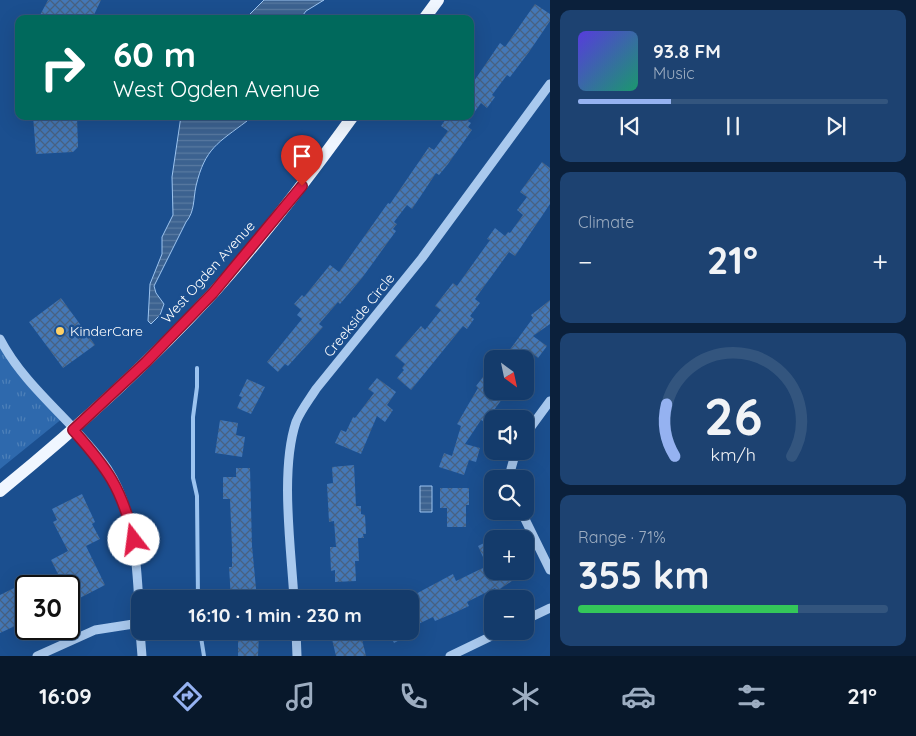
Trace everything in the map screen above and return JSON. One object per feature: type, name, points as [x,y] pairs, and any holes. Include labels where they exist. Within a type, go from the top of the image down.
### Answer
[{"type":"main road","points":[[427,15],[438,0]]},
{"type":"main road","name":"West Ogden Avenue","points":[[0,492],[73,430],[146,362],[213,293],[290,202],[350,120]]},
{"type":"street","name":"Creekside Circle","points":[[294,590],[288,473],[290,448],[302,411],[316,389],[422,258],[550,84]]},
{"type":"street","points":[[0,339],[18,367],[108,471],[129,520],[134,540],[138,590]]},
{"type":"street","points":[[534,423],[550,401]]},
{"type":"street","points":[[525,520],[550,570]]},
{"type":"street","points":[[534,616],[550,608]]},
{"type":"street","points":[[37,656],[95,630],[131,624]]},
{"type":"street","points":[[141,640],[142,656]]},
{"type":"street","points":[[296,640],[297,656]]},
{"type":"street","points":[[450,656],[484,640]]},
{"type":"green space","points":[[0,338],[63,418],[0,469]]},
{"type":"shaded area","points":[[264,0],[324,0],[306,11],[303,15],[249,15]]},
{"type":"shaded area","points":[[180,120],[247,120],[220,141],[204,163],[196,186],[191,214],[154,286],[156,293],[164,304],[160,315],[151,324],[148,321],[150,284],[162,254],[162,237],[173,215],[172,177]]},
{"type":"shaded area","points":[[420,486],[432,486],[432,512],[420,512]]},
{"type":"building","points":[[48,0],[101,0],[94,15],[40,15]]},
{"type":"building","points":[[535,4],[550,14],[550,21],[510,77],[507,75],[492,95],[495,97],[487,108],[481,103],[474,113],[474,81],[500,43],[505,47]]},
{"type":"building","points":[[33,120],[77,120],[78,147],[73,152],[36,154]]},
{"type":"building","points":[[445,120],[469,120],[471,123],[468,127],[472,130],[439,175],[436,173],[412,209],[407,205],[394,222],[397,224],[393,229],[396,231],[362,278],[340,304],[338,302],[319,324],[323,327],[288,366],[285,364],[278,372],[267,362],[302,319],[297,315],[301,310],[294,304],[302,295],[304,297],[330,265],[339,272],[388,203],[390,204],[429,147],[434,150],[448,131],[441,126]]},
{"type":"building","points":[[542,162],[550,168],[550,204],[515,256],[509,252],[475,299],[480,303],[470,316],[474,319],[467,329],[463,326],[411,390],[397,378],[404,370],[402,368],[405,364],[395,356],[421,326],[425,330],[441,310],[435,306],[453,283],[457,286],[490,240],[487,239],[495,228],[505,236],[508,232],[510,233],[523,215],[517,210],[527,197],[520,192]]},
{"type":"building","name":"KinderCare","points":[[61,298],[95,345],[63,368],[29,322]]},
{"type":"building","points":[[550,300],[550,324],[533,336],[547,346],[538,358],[534,355],[534,350],[510,350],[533,318],[531,315]]},
{"type":"building","points":[[484,376],[484,400],[501,400],[494,410],[484,410],[484,422],[481,420],[465,444],[480,448],[476,462],[469,460],[464,475],[439,467],[444,453],[452,456],[461,426],[457,424],[478,388],[476,386]]},
{"type":"building","points":[[377,378],[396,392],[387,405],[393,410],[385,422],[377,416],[361,454],[335,443],[341,430],[346,432],[353,417],[355,418],[374,393],[368,389]]},
{"type":"building","points":[[247,379],[265,387],[251,414],[237,408],[242,397],[239,396]]},
{"type":"building","points":[[220,420],[238,423],[236,435],[245,437],[242,457],[215,453]]},
{"type":"building","points":[[354,465],[356,506],[361,506],[361,514],[365,515],[366,534],[363,534],[364,538],[358,538],[359,561],[355,561],[356,581],[335,582],[335,570],[331,571],[330,547],[336,547],[334,521],[329,522],[327,484],[333,483],[332,467]]},
{"type":"building","points":[[236,468],[250,468],[252,546],[256,590],[230,590],[229,567],[232,567],[232,548],[230,499],[223,499],[223,477],[236,477]]},
{"type":"building","points":[[440,488],[469,488],[469,505],[466,505],[466,527],[447,527],[447,508],[440,508]]},
{"type":"building","points":[[82,494],[95,522],[92,524],[100,539],[86,546],[105,585],[80,598],[80,575],[58,575],[51,560],[68,551],[53,522],[57,520],[52,509]]},
{"type":"building","points":[[484,543],[484,559],[478,546]]},
{"type":"building","points":[[484,567],[484,580],[512,581],[498,590],[495,588],[484,590],[484,594],[467,602],[469,606],[454,613],[435,621],[433,617],[419,624],[419,592],[453,574],[456,581]]},
{"type":"building","points":[[15,588],[15,626],[0,633],[0,595]]},
{"type":"building","points":[[238,640],[259,640],[258,656],[238,656]]},
{"type":"building","points":[[332,640],[362,640],[366,656],[336,656]]},
{"type":"waterway","points":[[197,368],[197,387],[193,417],[193,478],[197,496],[198,590]]},
{"type":"waterway","points":[[201,640],[204,656]]},
{"type":"place","name":"KinderCare","points":[[60,331]]},
{"type":"route","points":[[134,540],[117,488],[108,471],[73,430],[146,362],[213,293],[272,225],[302,186]]}]
